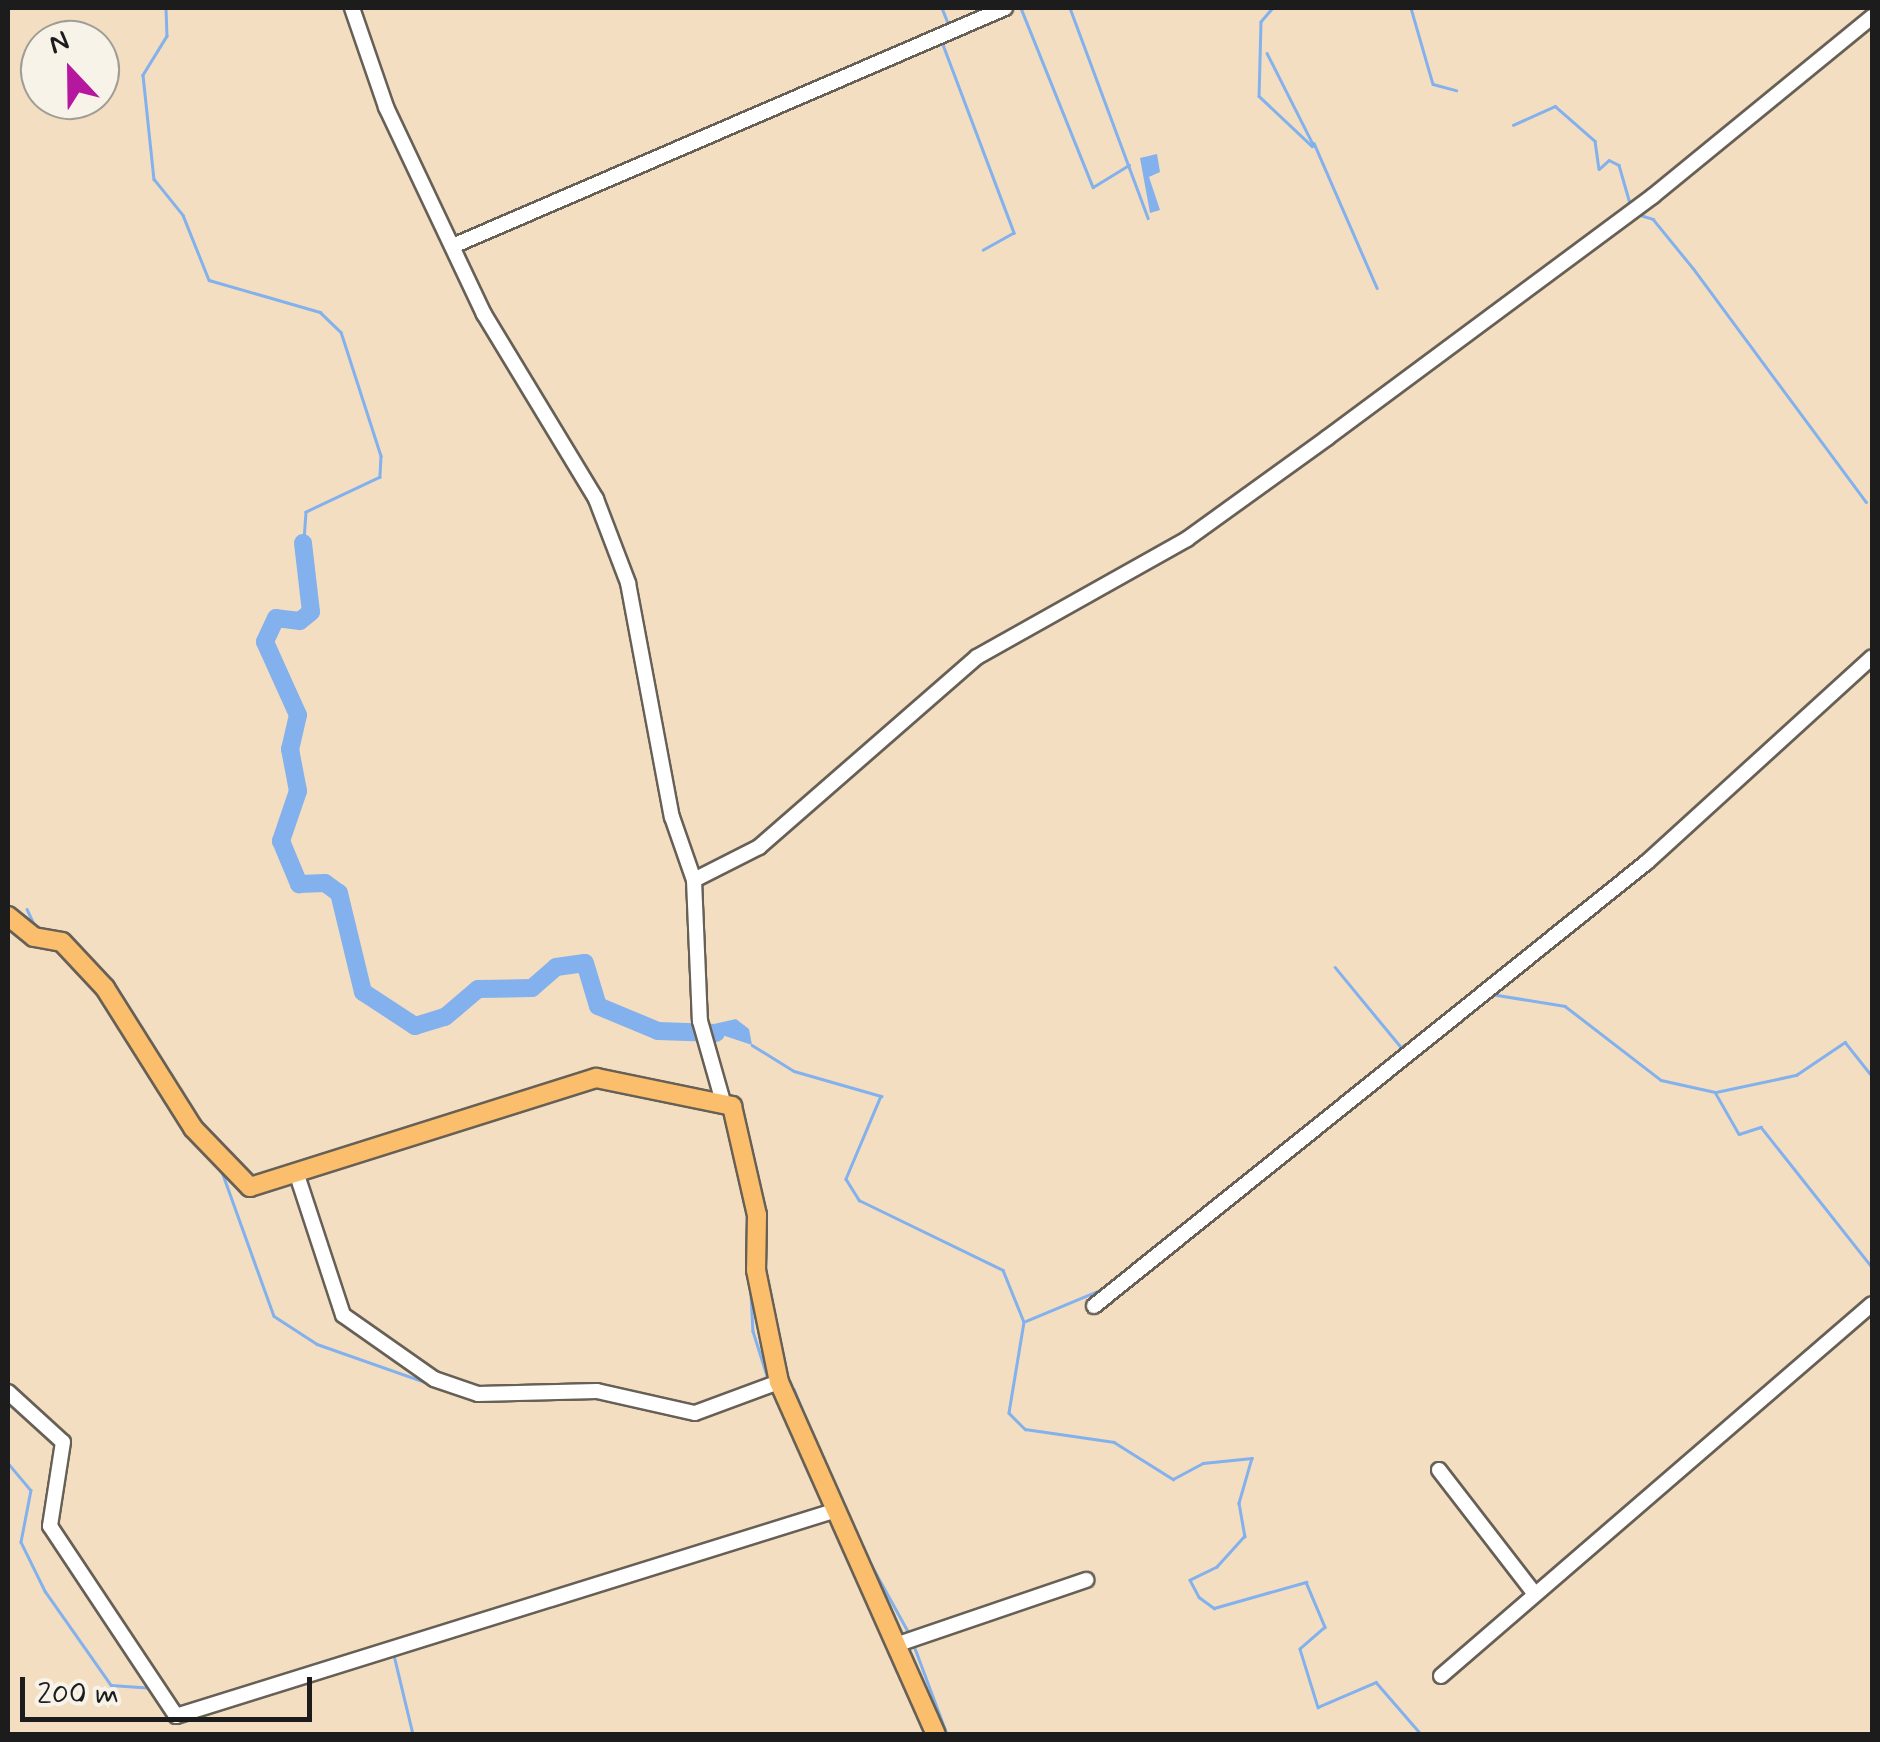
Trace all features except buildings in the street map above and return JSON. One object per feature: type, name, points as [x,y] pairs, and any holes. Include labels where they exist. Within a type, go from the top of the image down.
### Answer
[{"type":"main road","points":[[8,916],[34,937],[62,942],[105,988],[193,1128],[240,1181],[262,1188],[596,1078],[724,1105],[742,1131],[779,1382],[830,1512],[898,1644],[936,1734]]},
{"type":"street","points":[[352,8],[386,108],[615,545],[694,880],[700,1021],[724,1105]]},
{"type":"street","points":[[455,245],[1005,8]]},
{"type":"street","points":[[694,880],[759,847],[977,657],[1187,539],[1327,438],[1653,196],[1872,17]]},
{"type":"street","points":[[1094,1306],[1646,862],[1872,657]]},
{"type":"street","points":[[298,1178],[344,1315],[434,1378],[478,1394],[597,1391],[695,1414],[779,1382]]},
{"type":"street","points":[[1441,1676],[1535,1594],[1677,1481],[1872,1304]]},
{"type":"street","points":[[8,1392],[64,1442],[50,1526],[176,1716],[830,1512]]},
{"type":"street","points":[[1439,1470],[1535,1594]]},
{"type":"street","points":[[898,1644],[1086,1580]]},
{"type":"water","points":[[1157,154],[1160,172],[1149,177],[1160,210],[1150,213],[1140,158]]},
{"type":"water","points":[[736,1019],[749,1029],[752,1045],[716,1033],[714,1024]]},
{"type":"waterway","points":[[166,8],[167,36],[143,75],[154,179],[183,215],[209,280],[320,312],[341,332],[381,456],[380,477],[306,512],[304,538]]},
{"type":"waterway","points":[[942,8],[949,25]]},
{"type":"waterway","points":[[1021,8],[1093,187],[1129,165]]},
{"type":"waterway","points":[[1070,8],[1148,218]]},
{"type":"waterway","points":[[1273,8],[1261,22],[1259,96],[1312,146]]},
{"type":"waterway","points":[[1411,8],[1433,84],[1456,90]]},
{"type":"waterway","points":[[942,42],[1014,233],[983,250]]},
{"type":"waterway","points":[[1267,53],[1313,144]]},
{"type":"waterway","points":[[1513,125],[1555,106],[1595,141],[1599,169],[1609,160],[1619,165],[1630,203]]},
{"type":"waterway","points":[[1314,143],[1377,288]]},
{"type":"waterway","points":[[1637,214],[1653,219],[1693,268],[1866,502]]},
{"type":"waterway","points":[[1872,479],[1872,503]]},
{"type":"waterway","points":[[303,543],[311,612],[300,621],[276,618],[265,642],[298,715],[290,749],[298,791],[281,841],[299,884],[325,883],[339,893],[363,992],[415,1026],[445,1017],[478,989],[532,988],[556,967],[585,963],[598,1006],[658,1031],[716,1033]]},
{"type":"waterway","points":[[27,909],[35,926]]},
{"type":"waterway","points":[[1335,967],[1401,1047],[1438,1024]]},
{"type":"waterway","points":[[1491,994],[1565,1006],[1661,1080],[1715,1092],[1739,1134],[1761,1127],[1872,1267]]},
{"type":"waterway","points":[[1716,1092],[1796,1075],[1845,1042],[1872,1076]]},
{"type":"waterway","points":[[752,1045],[794,1071],[881,1096],[846,1179],[859,1200],[1003,1270],[1024,1322],[1009,1413],[1025,1429],[1114,1442],[1173,1479],[1203,1463],[1252,1458],[1239,1503],[1245,1536],[1217,1567],[1190,1580],[1199,1597],[1214,1608],[1306,1582],[1325,1627],[1300,1649],[1318,1707],[1376,1682],[1421,1734]]},
{"type":"waterway","points":[[1380,1067],[1391,1059]]},
{"type":"waterway","points":[[1294,1136],[1335,1104]]},
{"type":"waterway","points":[[221,1169],[274,1316],[317,1344],[473,1399]]},
{"type":"waterway","points":[[747,1218],[753,1331],[768,1379]]},
{"type":"waterway","points":[[1026,1321],[1105,1288]]},
{"type":"waterway","points":[[794,1389],[813,1438]]},
{"type":"waterway","points":[[8,1463],[31,1490],[21,1542],[45,1591],[111,1685],[150,1688]]},
{"type":"waterway","points":[[866,1555],[910,1635]]},
{"type":"waterway","points":[[913,1643],[947,1734]]},
{"type":"waterway","points":[[394,1655],[413,1734]]},
{"type":"waterway","points":[[237,1704],[272,1693]]}]
